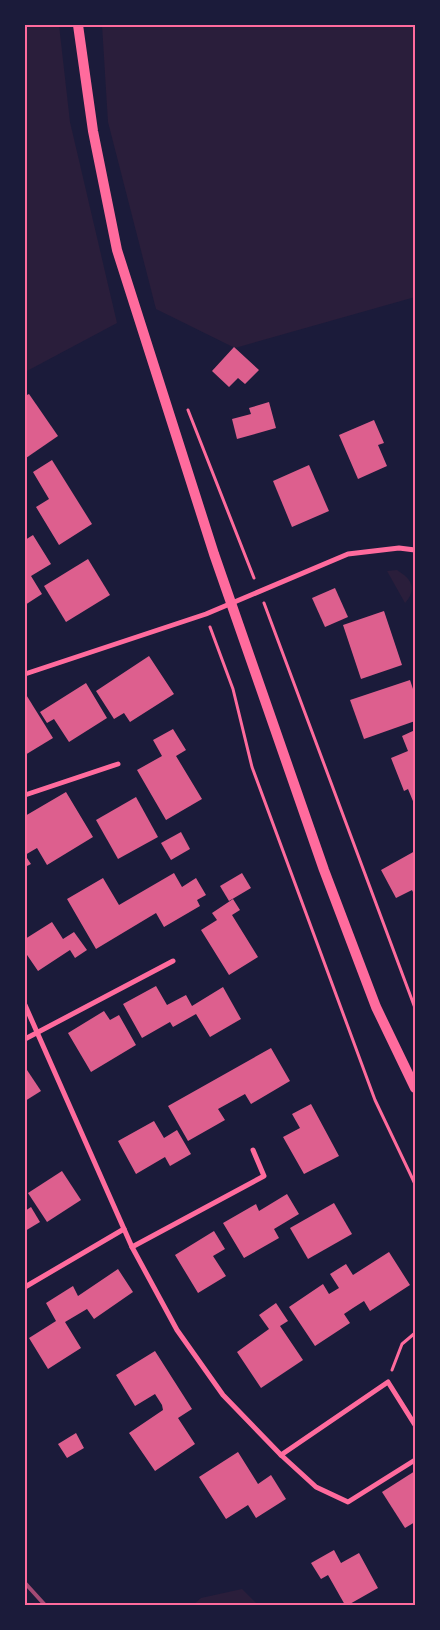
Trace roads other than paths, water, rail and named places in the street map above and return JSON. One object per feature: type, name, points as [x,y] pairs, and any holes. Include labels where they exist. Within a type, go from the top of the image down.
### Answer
[{"type":"main road","points":[[78,25],[93,130],[117,250],[211,544],[324,870],[376,1007],[415,1088]]},
{"type":"street","points":[[25,674],[206,614],[348,554],[399,548],[415,550]]},
{"type":"street","points":[[25,795],[118,764]]},
{"type":"street","points":[[25,1039],[173,961]]},
{"type":"street","points":[[25,1005],[132,1247],[177,1330],[223,1394],[281,1455],[316,1487],[348,1502],[415,1460]]},
{"type":"street","points":[[132,1247],[264,1176],[253,1150]]},
{"type":"street","points":[[25,1287],[124,1230]]},
{"type":"street","points":[[281,1455],[388,1382],[415,1425]]},
{"type":"railway","points":[[25,1583],[45,1605]]}]
